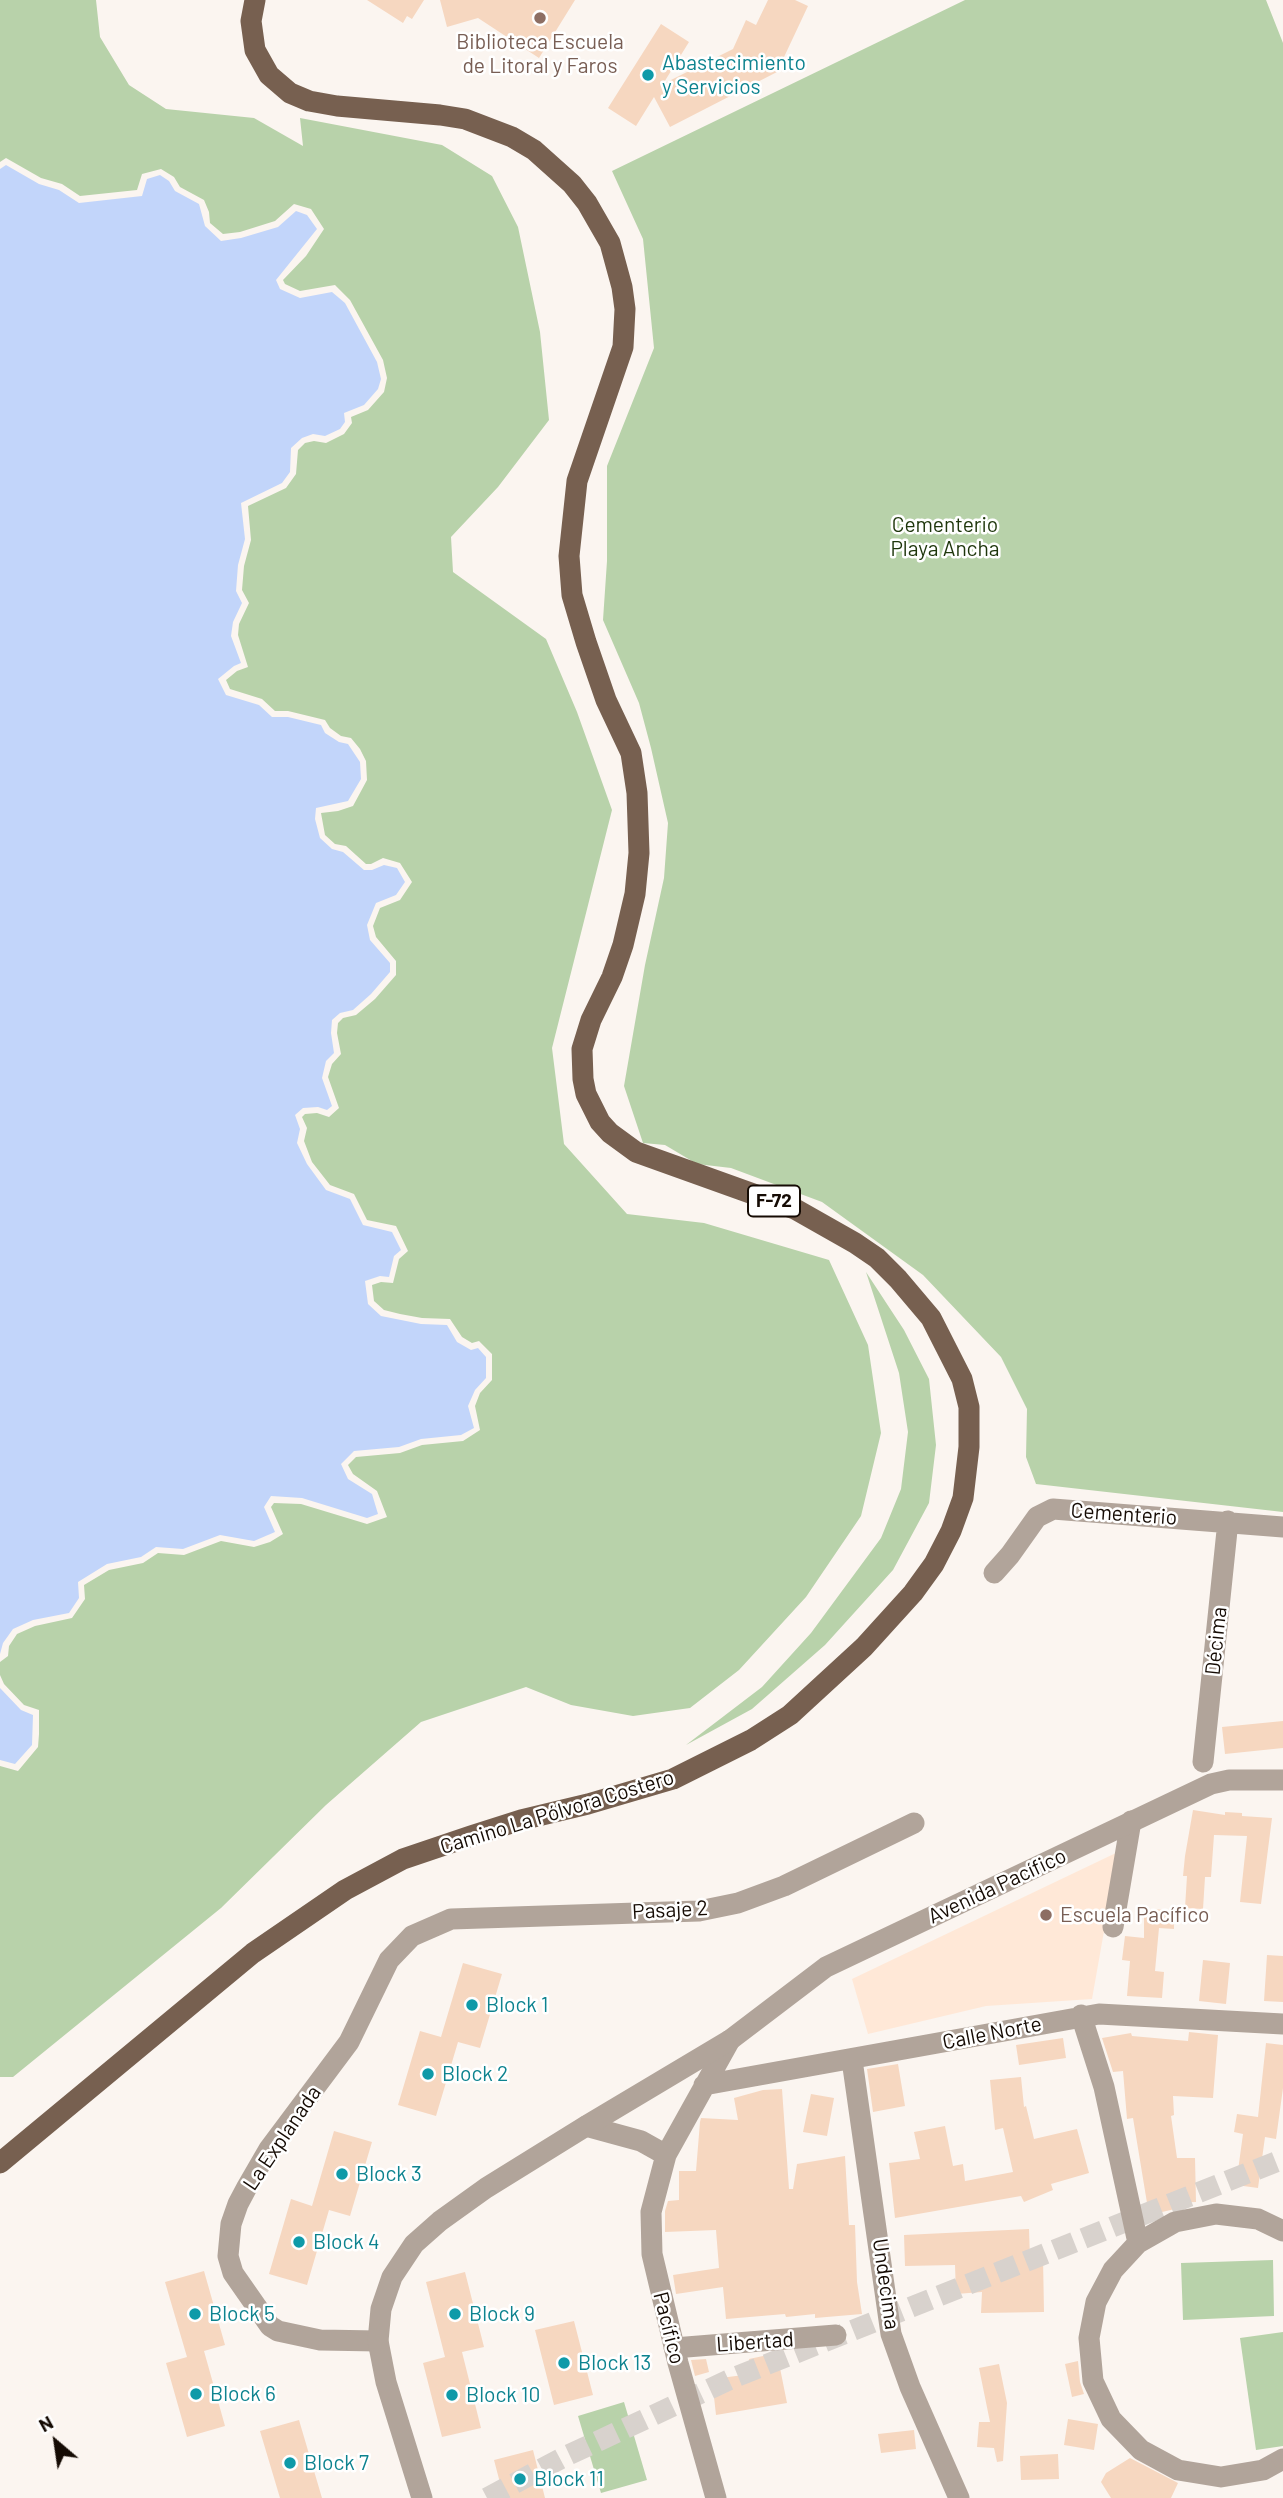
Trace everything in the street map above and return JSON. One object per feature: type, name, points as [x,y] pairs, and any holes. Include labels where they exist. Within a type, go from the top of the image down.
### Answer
[{"type":"main road","name":"Camino La Pólvora Costero","points":[[0,2163],[253,1953],[345,1890],[403,1859],[521,1820],[673,1779],[751,1740],[790,1715],[864,1647],[920,1584],[951,1531],[963,1498],[969,1447],[969,1407],[962,1379],[931,1318],[898,1279],[866,1250],[795,1209],[636,1152],[600,1122],[586,1094],[582,1064],[584,1041],[623,946],[635,894],[639,853],[638,803],[631,753],[606,700],[586,642],[572,595],[569,556],[577,481],[623,347],[625,309],[610,243],[594,213],[572,184],[534,150],[512,137],[465,119],[337,106],[309,101],[290,93],[269,75],[255,50],[251,21],[255,0]]},
{"type":"street","name":"Cementerio","points":[[994,1573],[1037,1517],[1053,1509],[1283,1527]]},
{"type":"street","name":"Décima","points":[[1203,1762],[1228,1521]]},
{"type":"street","name":"Avenida Pacífico","points":[[730,2040],[826,1967],[1131,1821],[1211,1784],[1229,1780],[1283,1780]]},
{"type":"street","points":[[1113,1927],[1131,1821]]},
{"type":"street","name":"Pasaje 2","points":[[412,1936],[451,1919],[699,1911],[738,1903],[783,1886],[914,1823]]},
{"type":"street","name":"La Explanada","points":[[378,2341],[320,2340],[278,2331],[270,2326],[233,2273],[228,2256],[231,2224],[243,2195],[269,2149],[349,2042],[389,1960],[412,1936]]},
{"type":"street","points":[[1081,2015],[1104,2087],[1138,2243]]},
{"type":"street","name":"Calle Norte","points":[[704,2085],[852,2060],[1081,2015],[1283,2024]]},
{"type":"street","points":[[422,2498],[386,2382],[378,2341],[381,2309],[391,2277],[414,2244],[486,2188],[730,2040]]},
{"type":"street","name":"Pacífico","points":[[716,2498],[674,2348],[652,2254],[651,2212],[666,2155],[730,2040]]},
{"type":"street","name":"Undecima","points":[[852,2060],[891,2334],[910,2387],[959,2498]]},
{"type":"street","points":[[586,2126],[641,2141],[666,2155]]},
{"type":"street","points":[[1283,2231],[1258,2219],[1216,2214],[1175,2222],[1138,2243],[1113,2270],[1096,2302],[1089,2338],[1093,2381],[1111,2419],[1141,2450],[1178,2470],[1221,2477],[1263,2470],[1283,2459]]},
{"type":"street","name":"Libertad","points":[[674,2348],[836,2335]]},
{"type":"shaded area","name":"Escuela Pacífico","points":[[1118,1852],[1092,1999],[986,2006],[868,2034],[852,1979]]},
{"type":"green space","points":[[0,0],[96,0],[100,37],[129,85],[166,109],[254,118],[303,146],[300,118],[442,145],[492,176],[518,227],[540,332],[549,420],[498,487],[451,537],[453,572],[546,639],[577,712],[612,810],[552,1048],[564,1144],[627,1214],[704,1223],[829,1260],[868,1345],[881,1433],[861,1516],[806,1597],[739,1670],[690,1708],[633,1716],[571,1705],[526,1687],[421,1722],[326,1805],[221,1908],[13,2077],[0,2077],[0,1766],[18,1771],[38,1747],[39,1710],[24,1705],[4,1684],[0,1675],[0,1662],[8,1656],[9,1646],[17,1634],[35,1626],[72,1618],[85,1599],[84,1585],[109,1570],[143,1563],[158,1553],[184,1555],[221,1541],[254,1547],[270,1542],[283,1534],[271,1507],[274,1503],[301,1504],[367,1524],[387,1517],[377,1491],[353,1474],[348,1465],[356,1457],[400,1453],[422,1445],[463,1441],[480,1430],[475,1406],[480,1393],[492,1380],[492,1354],[479,1341],[472,1343],[462,1337],[450,1319],[400,1314],[384,1310],[374,1301],[372,1285],[381,1282],[393,1283],[399,1259],[408,1251],[396,1226],[367,1220],[354,1194],[330,1185],[312,1162],[304,1141],[307,1128],[302,1117],[305,1114],[317,1113],[329,1117],[339,1108],[328,1077],[332,1064],[341,1054],[338,1023],[343,1018],[356,1015],[375,999],[396,975],[396,961],[376,937],[373,926],[380,908],[400,900],[412,882],[400,863],[383,858],[366,864],[346,846],[335,844],[325,835],[321,813],[353,806],[367,780],[366,761],[351,738],[341,736],[330,728],[325,720],[288,711],[275,711],[262,699],[230,689],[226,680],[237,671],[248,667],[238,635],[239,624],[249,603],[242,590],[244,566],[251,540],[248,506],[286,488],[296,474],[298,450],[305,443],[326,443],[344,434],[352,423],[351,417],[368,410],[384,392],[387,378],[383,360],[350,300],[335,285],[300,291],[285,284],[283,280],[306,256],[324,229],[311,209],[294,204],[275,221],[240,232],[223,234],[210,223],[204,200],[180,187],[174,177],[161,169],[142,174],[137,190],[80,196],[62,184],[41,178],[6,158],[0,162]]},
{"type":"green space","name":"Cementerio Playa Ancha","points":[[965,0],[1266,0],[1283,43],[1283,1512],[1036,1484],[1026,1457],[1027,1409],[1001,1357],[923,1275],[822,1202],[731,1168],[697,1164],[665,1145],[643,1143],[624,1086],[645,965],[664,878],[668,823],[639,703],[603,620],[607,561],[607,466],[654,348],[643,239],[612,171]]},
{"type":"green space","points":[[866,1272],[904,1330],[929,1379],[936,1445],[929,1503],[893,1570],[825,1645],[752,1709],[686,1745],[762,1687],[811,1633],[881,1538],[901,1489],[908,1432],[899,1373]]},
{"type":"green space","points":[[1273,2260],[1274,2316],[1183,2320],[1181,2263]]},
{"type":"green space","points":[[1283,2332],[1283,2446],[1256,2450],[1240,2338]]},
{"type":"green space","points":[[624,2402],[647,2480],[601,2493],[578,2416]]},
{"type":"water","points":[[6,165],[39,184],[59,190],[79,203],[142,196],[147,179],[160,175],[169,181],[175,191],[199,204],[205,226],[221,241],[278,227],[296,211],[307,215],[317,229],[276,280],[280,289],[300,298],[332,292],[345,303],[377,362],[381,379],[378,389],[364,405],[344,413],[345,422],[340,429],[325,436],[313,434],[302,438],[291,448],[290,472],[282,483],[241,503],[245,539],[238,565],[236,591],[242,603],[233,622],[231,636],[241,663],[218,679],[226,695],[259,705],[272,717],[288,717],[321,725],[325,733],[348,744],[360,762],[361,779],[348,801],[316,808],[315,819],[320,838],[332,849],[343,852],[364,870],[384,865],[397,868],[405,882],[396,895],[376,903],[367,925],[370,940],[390,963],[390,972],[353,1010],[340,1013],[332,1020],[334,1053],[326,1061],[322,1078],[332,1106],[327,1110],[318,1107],[303,1108],[295,1115],[300,1129],[297,1143],[307,1164],[326,1190],[350,1199],[363,1225],[392,1232],[401,1250],[394,1256],[389,1277],[380,1276],[365,1281],[368,1304],[381,1316],[421,1324],[447,1325],[457,1342],[471,1350],[478,1348],[486,1357],[486,1378],[475,1390],[468,1406],[474,1428],[461,1435],[421,1439],[399,1447],[354,1451],[341,1464],[348,1479],[372,1494],[378,1514],[367,1518],[302,1498],[271,1496],[264,1507],[275,1532],[254,1541],[220,1535],[183,1549],[156,1547],[141,1557],[107,1564],[78,1582],[79,1598],[69,1613],[33,1620],[13,1629],[3,1643],[0,1654],[0,169]]},
{"type":"water","points":[[0,1688],[21,1710],[33,1715],[32,1745],[15,1764],[0,1760]]},
{"type":"building","points":[[367,0],[424,0],[412,19],[407,16],[403,23]]},
{"type":"building","points":[[440,0],[575,0],[539,58],[478,18],[447,27]]},
{"type":"building","points":[[768,0],[795,0],[808,6],[777,72],[670,127],[654,97],[636,126],[608,108],[661,24],[689,42],[663,84],[733,49],[746,20],[756,25]]},
{"type":"building","points":[[1283,1721],[1283,1748],[1225,1754],[1222,1727]]},
{"type":"building","points":[[1193,1810],[1272,1818],[1261,1904],[1240,1902],[1247,1836],[1214,1835],[1211,1877],[1205,1877],[1203,1909],[1185,1908],[1187,1876],[1183,1876]]},
{"type":"building","points":[[1144,1909],[1174,1910],[1174,1929],[1159,1928],[1155,1971],[1164,1972],[1162,1998],[1127,1996],[1130,1961],[1122,1960],[1125,1936],[1144,1938]]},
{"type":"building","points":[[1267,1955],[1283,1956],[1283,2002],[1264,2001]]},
{"type":"building","points":[[1203,1960],[1230,1963],[1226,2004],[1199,2001]]},
{"type":"building","points":[[463,1963],[502,1974],[480,2048],[458,2042],[436,2116],[398,2105],[420,2031],[441,2037]]},
{"type":"building","points":[[1189,2032],[1218,2035],[1213,2098],[1173,2096],[1174,2115],[1171,2116],[1177,2158],[1195,2158],[1196,2202],[1174,2203],[1175,2209],[1149,2215],[1133,2118],[1127,2119],[1123,2071],[1113,2072],[1102,2038],[1131,2033],[1132,2036],[1188,2041]]},
{"type":"building","points":[[1063,2038],[1066,2058],[1019,2065],[1016,2045]]},
{"type":"building","points":[[1266,2043],[1283,2045],[1283,2088],[1276,2139],[1265,2137],[1258,2188],[1236,2185],[1243,2134],[1234,2132],[1237,2114],[1258,2117]]},
{"type":"building","points":[[898,2064],[905,2106],[873,2112],[867,2069]]},
{"type":"building","points":[[1021,2077],[1024,2107],[1026,2106],[1034,2139],[1077,2129],[1089,2173],[1051,2184],[1053,2190],[1024,2202],[1021,2196],[895,2218],[889,2163],[920,2159],[914,2132],[945,2126],[953,2166],[963,2164],[965,2181],[1013,2172],[1003,2128],[995,2130],[990,2080]]},
{"type":"building","points":[[782,2089],[789,2189],[793,2189],[797,2164],[845,2156],[849,2225],[855,2225],[857,2282],[862,2314],[815,2318],[815,2314],[786,2317],[785,2314],[726,2319],[723,2287],[676,2294],[673,2275],[719,2268],[716,2230],[665,2232],[668,2201],[679,2200],[679,2171],[696,2171],[701,2118],[738,2120],[734,2098],[763,2090]]},
{"type":"building","points":[[811,2094],[834,2098],[827,2136],[803,2132]]},
{"type":"building","points":[[334,2131],[372,2142],[350,2216],[329,2210],[307,2285],[269,2274],[291,2199],[312,2206]]},
{"type":"building","points":[[1029,2229],[1030,2259],[1043,2258],[1044,2312],[981,2313],[982,2292],[956,2294],[955,2265],[905,2266],[904,2235]]},
{"type":"building","points":[[204,2271],[225,2345],[204,2351],[225,2426],[187,2437],[166,2363],[187,2357],[165,2282]]},
{"type":"building","points":[[465,2272],[484,2347],[462,2352],[481,2428],[442,2437],[423,2363],[445,2357],[426,2282]]},
{"type":"building","name":"Block 13","points":[[574,2321],[593,2395],[554,2405],[535,2330]]},
{"type":"building","points":[[777,2353],[787,2403],[716,2415],[712,2379],[752,2374],[749,2359]]},
{"type":"building","points":[[706,2359],[709,2372],[695,2376],[691,2360]]},
{"type":"building","points":[[1078,2361],[1084,2394],[1072,2397],[1065,2364]]},
{"type":"building","points":[[999,2364],[1007,2403],[1003,2461],[997,2462],[994,2448],[977,2447],[979,2422],[990,2422],[979,2368]]},
{"type":"building","points":[[1068,2419],[1098,2424],[1094,2450],[1064,2445]]},
{"type":"building","name":"Block 7","points":[[299,2420],[322,2498],[280,2498],[260,2431]]},
{"type":"building","points":[[914,2430],[916,2449],[881,2453],[878,2434]]},
{"type":"building","name":"Block 11","points":[[533,2450],[545,2498],[504,2498],[494,2460]]},
{"type":"building","points":[[1058,2454],[1059,2479],[1021,2480],[1020,2456]]},
{"type":"building","points":[[1130,2458],[1178,2483],[1171,2498],[1111,2498],[1101,2482],[1106,2473]]},
{"type":"tunnel","points":[[487,2498],[562,2458],[733,2378],[1283,2159]]},
{"type":"place","name":"Biblioteca Escuela de Litoral y Faros","points":[[540,18]]},
{"type":"place","name":"Abastecimiento y Servicios","points":[[648,75]]},
{"type":"place","name":"Escuela Pacífico","points":[[1046,1915]]},
{"type":"place","name":"Block 1","points":[[472,2005]]},
{"type":"place","name":"Block 2","points":[[428,2074]]},
{"type":"place","name":"Block 3","points":[[342,2174]]},
{"type":"place","name":"Block 4","points":[[299,2242]]},
{"type":"place","name":"Block 5","points":[[195,2314]]},
{"type":"place","name":"Block 9","points":[[455,2314]]},
{"type":"place","name":"Block 13","points":[[564,2363]]},
{"type":"place","name":"Block 6","points":[[196,2394]]},
{"type":"place","name":"Block 10","points":[[452,2395]]},
{"type":"place","name":"Block 7","points":[[290,2463]]},
{"type":"place","name":"Block 11","points":[[520,2479]]}]
